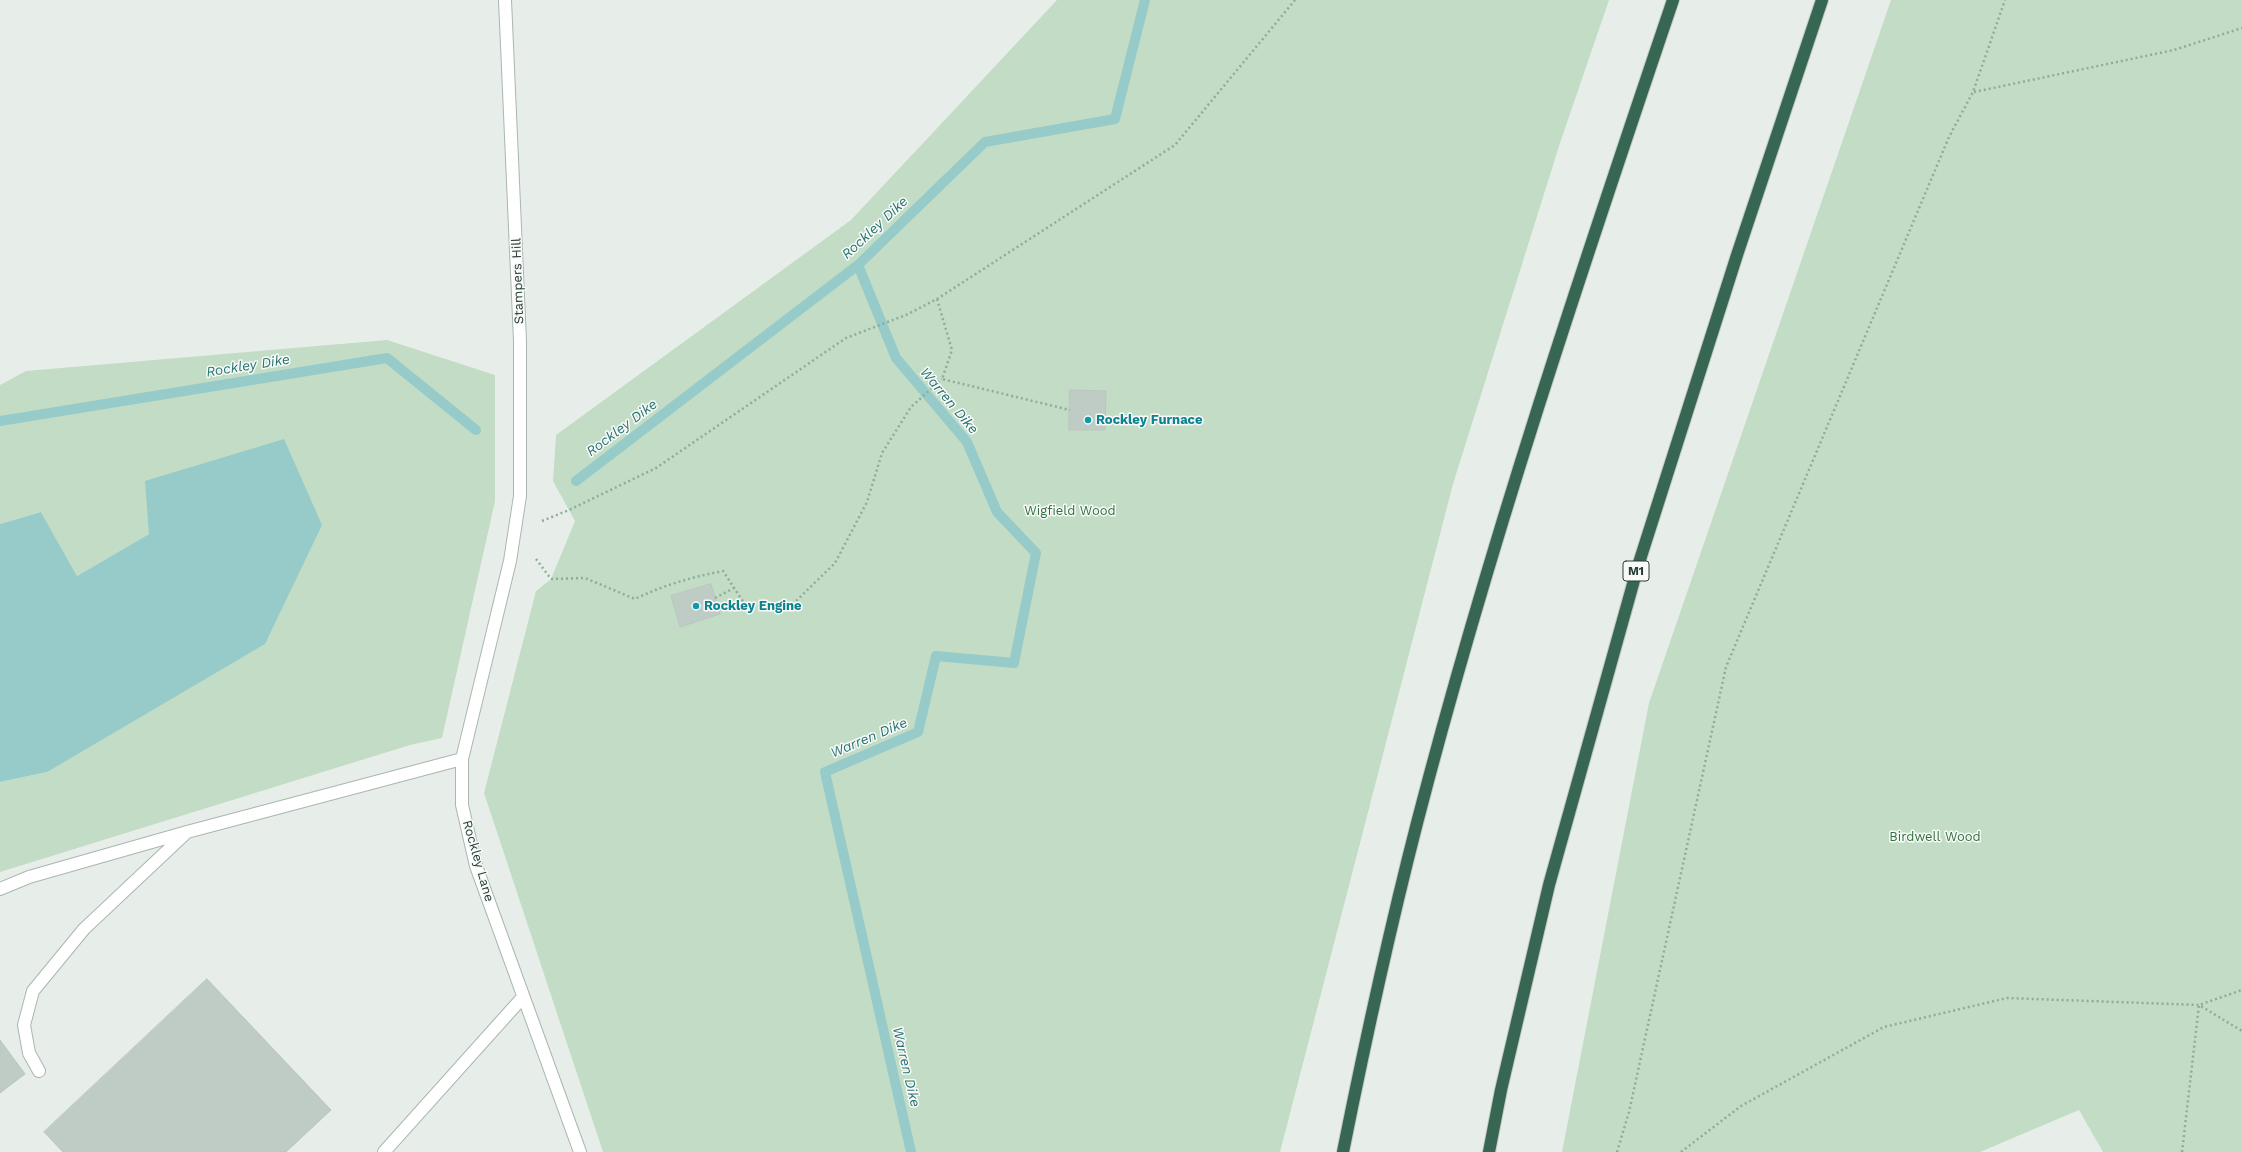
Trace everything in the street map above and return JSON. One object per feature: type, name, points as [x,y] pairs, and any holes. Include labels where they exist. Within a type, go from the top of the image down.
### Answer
[{"type":"highway","points":[[1343,1152],[1368,1028],[1417,823],[1473,621],[1533,420],[1673,0]]},
{"type":"highway","name":"M1","points":[[1489,1152],[1501,1090],[1549,885],[1638,566],[1737,254],[1822,0]]},
{"type":"street","name":"Stampers Hill","points":[[505,0],[520,341],[520,496],[510,561]]},
{"type":"street","name":"Rockley Lane","points":[[510,561],[462,759],[462,805],[476,866],[580,1152]]},
{"type":"street","points":[[0,888],[29,877],[187,832],[462,759]]},
{"type":"street","points":[[38,1071],[29,1053],[24,1025],[33,991],[84,929],[187,832]]},
{"type":"street","points":[[384,1152],[523,996]]},
{"type":"path","points":[[937,299],[952,350],[942,379],[911,407],[882,453],[867,502],[835,563],[791,606],[746,606],[723,570],[692,577],[660,587],[635,599],[584,578],[551,579],[515,532],[569,510],[656,468],[846,338],[906,315],[937,299],[1174,145],[1295,0]]},
{"type":"path","points":[[1617,1152],[1629,1112],[1726,667],[1950,137],[1973,92],[2005,0]]},
{"type":"path","points":[[1973,92],[2174,50],[2242,28]]},
{"type":"path","points":[[942,379],[1070,410]]},
{"type":"path","points":[[715,598],[734,588]]},
{"type":"path","points":[[1681,1152],[1741,1106],[1884,1027],[2007,998],[2199,1005],[2242,990]]},
{"type":"path","points":[[2199,1005],[2242,1031]]},
{"type":"path","points":[[2182,1152],[2199,1005]]},
{"type":"green space","name":"Wigfield Wood","points":[[1057,0],[1609,0],[1560,143],[1453,484],[1280,1152],[603,1152],[484,793],[536,591],[551,579],[575,521],[553,481],[556,435],[851,220]]},
{"type":"green space","name":"Birdwell Wood","points":[[1891,0],[2242,0],[2242,1152],[2103,1152],[2079,1110],[1980,1152],[1562,1152],[1649,703]]},
{"type":"green space","points":[[387,340],[495,375],[495,501],[442,738],[410,745],[0,872],[0,782],[47,772],[149,534],[77,576],[41,512],[0,524],[0,385],[26,371]]},
{"type":"water","points":[[284,439],[322,525],[265,644],[47,772],[0,782],[0,524],[41,512],[77,576],[149,534],[145,481]]},
{"type":"building","name":"Rockley Furnace","points":[[1070,390],[1106,391],[1105,430],[1069,430]]},
{"type":"building","name":"Rockley Engine","points":[[711,584],[720,614],[680,627],[671,596]]},
{"type":"building","points":[[207,979],[331,1110],[286,1152],[63,1152],[44,1132]]},
{"type":"building","points":[[0,1040],[25,1074],[0,1093]]},
{"type":"waterway","name":"Rockley Dike","points":[[576,481],[858,265],[985,142],[1115,119],[1145,0]]},
{"type":"waterway","name":"Warren Dike","points":[[858,265],[896,358],[967,442],[997,512],[1036,553],[1014,663],[936,656],[918,732],[825,772],[911,1152]]},
{"type":"waterway","name":"Rockley Dike","points":[[0,421],[387,358],[476,430]]},
{"type":"place","name":"Rockley Furnace","points":[[1088,420]]},
{"type":"place","name":"Rockley Engine","points":[[696,606]]}]
